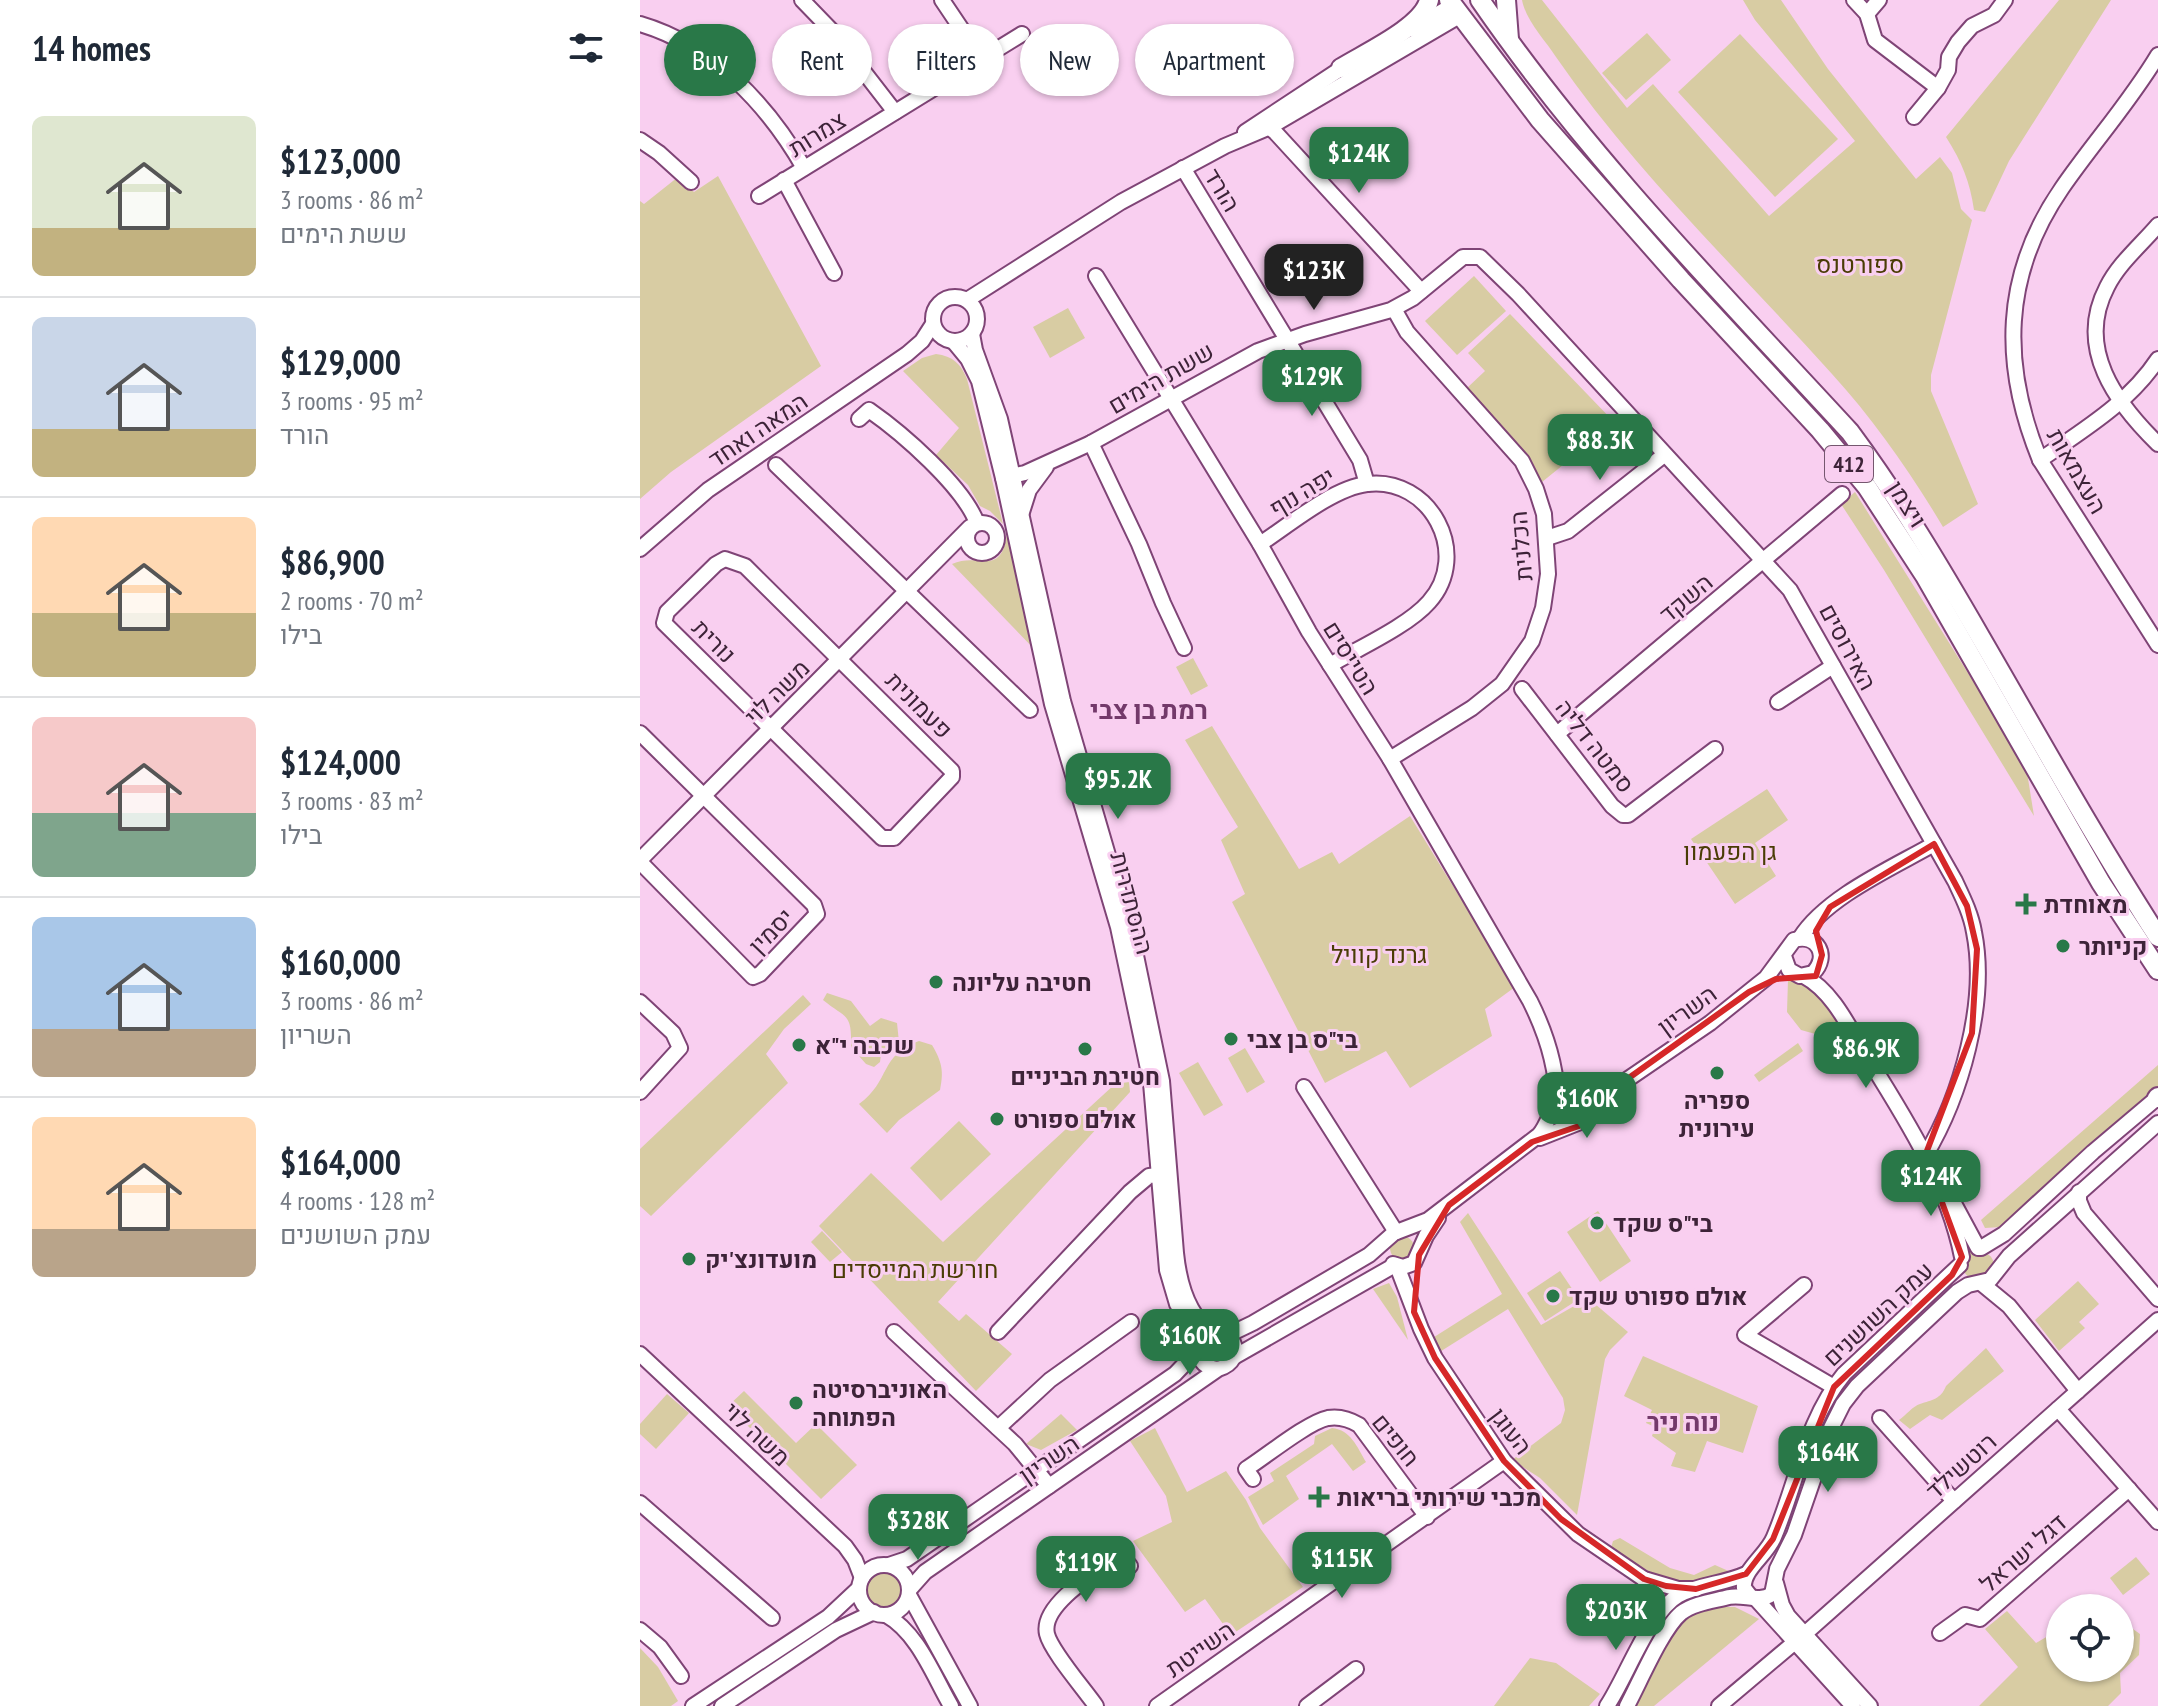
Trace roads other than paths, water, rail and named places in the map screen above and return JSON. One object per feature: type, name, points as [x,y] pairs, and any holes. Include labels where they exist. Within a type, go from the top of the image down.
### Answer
[{"type":"main road","points":[[1341,68],[1422,16],[1429,0]]},
{"type":"main road","points":[[1506,0],[1509,42]]},
{"type":"main road","points":[[1456,5],[1482,1]]},
{"type":"main road","name":"ויצמן","points":[[1482,1],[1509,42],[1598,156],[1850,432],[1870,459],[1933,555],[2113,867],[2158,937]]},
{"type":"main road","name":"ויצמן","points":[[1456,5],[1506,78],[1570,155],[1828,438],[1867,487],[1925,576],[2101,883],[2158,970]]},
{"type":"street","points":[[802,0],[840,40],[895,112]]},
{"type":"street","points":[[942,0],[958,24]]},
{"type":"street","points":[[1854,0],[1867,14],[1875,40],[1938,88]]},
{"type":"street","points":[[1867,14],[1879,0]]},
{"type":"street","points":[[1914,117],[1938,88],[1958,42],[1972,26],[1994,15],[2005,0]]},
{"type":"street","points":[[1266,123],[1341,68],[1456,5]]},
{"type":"street","points":[[967,300],[1050,245],[1266,123],[1456,5]]},
{"type":"street","points":[[640,24],[674,36],[711,60],[771,118],[804,168]]},
{"type":"street","name":"העצמאות","points":[[2158,55],[2046,213],[2029,246],[2014,305],[2014,364],[2024,416],[2040,460],[2158,645]]},
{"type":"street","name":"צמרות","points":[[759,196],[920,96]]},
{"type":"street","points":[[1266,123],[1421,291]]},
{"type":"street","points":[[640,140],[691,182]]},
{"type":"street","name":"הורד","points":[[1183,168],[1360,460],[1367,484]]},
{"type":"street","points":[[784,180],[834,273]]},
{"type":"street","points":[[2158,225],[2106,287],[2096,327],[2101,366],[2120,403],[2158,444]]},
{"type":"street","name":"ששת הימים","points":[[1009,477],[1091,443],[1245,357],[1286,341],[1394,309],[1458,260],[1468,256]]},
{"type":"street","name":"האירוסים","points":[[1468,256],[1480,257],[1518,294],[1800,604],[1955,881],[1972,921],[1977,949],[1972,1033],[1928,1163]]},
{"type":"street","name":"הטייסים","points":[[1096,276],[1260,544],[1287,596],[1390,759],[1530,1001],[1543,1029],[1555,1070],[1556,1106]]},
{"type":"street","points":[[977,313],[993,284]]},
{"type":"street","points":[[953,297],[967,300],[977,313],[978,320],[967,339],[949,340],[939,335],[933,324],[934,312],[941,302],[953,297]]},
{"type":"street","name":"הכלנית","points":[[1390,759],[1472,708],[1514,670],[1532,641],[1543,608],[1548,574],[1547,538],[1540,500],[1522,461],[1407,332],[1394,309]]},
{"type":"street","name":"המאה ואחד","points":[[640,549],[708,490],[907,354],[922,341],[933,324]]},
{"type":"street","name":"ההסתדרות","points":[[972,334],[1000,419],[1052,704],[1121,940],[1151,1083],[1181,1282],[1210,1340]]},
{"type":"street","name":"המאה ואחד","points":[[907,354],[949,340]]},
{"type":"street","name":"ההסתדרות","points":[[949,340],[968,359],[979,381],[1022,512],[1063,701],[1133,941],[1162,1081],[1166,1174]]},
{"type":"street","points":[[2040,460],[2120,403],[2137,388],[2158,359]]},
{"type":"street","points":[[859,419],[869,410],[897,432],[964,497],[973,525],[967,542],[976,552]]},
{"type":"street","points":[[1091,443],[1184,648]]},
{"type":"street","points":[[1547,538],[1568,531],[1664,455]]},
{"type":"street","points":[[1022,512],[1035,479],[1051,462]]},
{"type":"street","points":[[776,465],[1030,710]]},
{"type":"street","name":"יפה נוף","points":[[1260,544],[1329,499],[1367,484],[1382,483],[1407,489],[1431,509],[1439,522],[1445,539],[1445,567],[1435,594],[1415,614],[1330,665]]},
{"type":"street","name":"השקד","points":[[1557,734],[1842,494]]},
{"type":"street","points":[[944,555],[966,549],[987,552],[994,547],[997,535],[988,523],[973,525]]},
{"type":"street","name":"משה לוי","points":[[640,861],[973,525]]},
{"type":"street","name":"נורית","points":[[771,728],[664,623],[667,612],[716,564],[725,559],[735,560],[745,566],[841,659]]},
{"type":"street","name":"פעמונית","points":[[771,728],[882,838],[894,838],[952,777],[952,771],[841,659]]},
{"type":"street","points":[[1778,702],[1833,666]]},
{"type":"street","name":"סמטה דליה","points":[[1522,689],[1612,806],[1623,815],[1628,815],[1715,749]]},
{"type":"street","points":[[640,733],[704,797]]},
{"type":"street","name":"יסמין","points":[[640,861],[749,975],[760,974],[813,919],[816,910],[704,797]]},
{"type":"street","points":[[1828,995],[1786,966],[1784,956],[1790,943],[1800,938],[1811,923],[1830,907],[1934,844]]},
{"type":"street","points":[[1830,907],[1819,923],[1816,943],[1822,955],[1820,966],[1828,995],[1980,1248],[1993,1256],[1986,1278]]},
{"type":"street","points":[[1800,938],[1816,943]]},
{"type":"street","name":"השריון","points":[[1585,1115],[1612,1090],[1695,1034],[1749,992],[1766,978],[1784,956]]},
{"type":"street","points":[[1800,975],[1813,973],[1820,966]]},
{"type":"street","name":"השריון","points":[[1749,992],[1776,979],[1800,975]]},
{"type":"street","points":[[640,1002],[673,1033],[680,1048],[640,1092]]},
{"type":"street","name":"הטייסים","points":[[1555,1070],[1577,1097]]},
{"type":"street","points":[[1304,1087],[1395,1235]]},
{"type":"street","name":"השריון","points":[[1577,1097],[1591,1098],[1612,1090]]},
{"type":"street","points":[[1565,1095],[1577,1097],[1585,1106],[1585,1115],[1578,1123],[1568,1125],[1558,1120],[1556,1106],[1565,1095]]},
{"type":"street","points":[[1961,1261],[1967,1251],[1980,1248],[2004,1234],[2158,1097]]},
{"type":"street","name":"השריון","points":[[883,1566],[907,1559],[1175,1374],[1210,1340],[1253,1323],[1369,1255],[1395,1235],[1428,1220],[1532,1142],[1546,1128],[1556,1106]]},
{"type":"street","name":"עמק השושנים","points":[[1775,1581],[1843,1404],[1857,1386],[1957,1292],[1986,1278],[2158,1123]]},
{"type":"street","name":"השריון","points":[[1532,1142],[1568,1125]]},
{"type":"street","points":[[1928,1163],[1954,1227],[1962,1275],[1986,1278],[2078,1391]]},
{"type":"street","points":[[998,1332],[1130,1192],[1149,1176],[1166,1174]]},
{"type":"street","points":[[2079,1192],[2084,1213],[2158,1299]]},
{"type":"street","name":"השריון","points":[[1420,1253],[1426,1236],[1449,1205]]},
{"type":"street","points":[[1234,1357],[1234,1345],[1210,1340],[1202,1362],[1209,1368],[1228,1365],[1234,1357],[1396,1266],[1410,1265],[1420,1253],[1415,1237],[1395,1235]]},
{"type":"street","points":[[1395,1235],[1385,1255],[1396,1266]]},
{"type":"street","name":"העוגן","points":[[1414,1312],[1415,1272],[1420,1253]]},
{"type":"street","name":"עמק השושנים","points":[[1748,1572],[1773,1539],[1816,1422],[1834,1387],[1961,1261]]},
{"type":"street","name":"העוגן","points":[[1396,1266],[1435,1358],[1504,1461],[1578,1534],[1644,1579],[1678,1589],[1696,1589]]},
{"type":"street","points":[[1804,1285],[1745,1335],[1834,1387]]},
{"type":"street","name":"רוטשילד","points":[[1719,1706],[2158,1320]]},
{"type":"street","points":[[998,1428],[1050,1380],[1131,1322]]},
{"type":"street","points":[[894,1332],[998,1428],[1037,1468],[1049,1486]]},
{"type":"street","name":"משה לוי","points":[[640,1354],[845,1546],[855,1560],[861,1583]]},
{"type":"street","name":"השריון","points":[[909,1592],[925,1572],[1218,1369]]},
{"type":"street","points":[[2058,1409],[2158,1522]]},
{"type":"street","name":"חופים","points":[[1253,1479],[1246,1469],[1323,1420],[1346,1418],[1359,1425],[1427,1517]]},
{"type":"street","points":[[1880,1418],[1954,1501]]},
{"type":"street","name":"השייטת","points":[[1158,1706],[1504,1461]]},
{"type":"street","name":"דגל ישראל","points":[[1940,1633],[1965,1615],[1980,1619],[2129,1489]]},
{"type":"street","points":[[640,1503],[772,1618]]},
{"type":"street","name":"משה לוי","points":[[845,1546],[883,1566]]},
{"type":"street","points":[[1096,1706],[1051,1643],[1046,1624],[1070,1593],[1121,1555],[1130,1566]]},
{"type":"street","points":[[693,1706],[828,1617],[861,1583],[870,1569],[883,1566],[902,1572],[909,1592],[970,1706]]},
{"type":"street","points":[[1607,1706],[1656,1618],[1669,1602],[1696,1589],[1763,1567],[1768,1569],[1775,1581],[1782,1605],[1799,1638],[1853,1706]]},
{"type":"street","points":[[1748,1572],[1744,1588],[1753,1598],[1870,1706]]},
{"type":"street","points":[[1644,1579],[1652,1591],[1656,1618]]},
{"type":"street","points":[[1627,1706],[1670,1627],[1680,1615],[1709,1602],[1740,1595],[1762,1599],[1772,1594],[1775,1581]]},
{"type":"street","points":[[861,1583],[864,1604],[901,1624],[951,1706]]},
{"type":"street","points":[[722,1706],[836,1630],[902,1607],[909,1592]]},
{"type":"street","points":[[640,1630],[660,1647],[681,1676]]},
{"type":"street","points":[[1307,1706],[1356,1669]]},
{"type":"place","name":"מאוחדת","points":[[2026,904]]},
{"type":"place","name":"קניותר","points":[[2063,946]]},
{"type":"place","name":"חטיבה עליונה","points":[[936,982]]},
{"type":"place","name":"בי\"ס בן צבי","points":[[1231,1039]]},
{"type":"place","name":"שכבה י\"א","points":[[799,1045]]},
{"type":"place","name":"חטיבת הביניים","points":[[1085,1049]]},
{"type":"place","name":"ספריה עירונית","points":[[1717,1073]]},
{"type":"place","name":"אולם ספורט","points":[[997,1119]]},
{"type":"place","name":"בי\"ס שקד","points":[[1597,1223]]},
{"type":"place","name":"מועדונצ'יק","points":[[689,1259]]},
{"type":"place","name":"אולם ספורט שקד","points":[[1553,1296]]},
{"type":"place","name":"האוניברסיטה הפתוחה","points":[[796,1403]]},
{"type":"place","name":"מכבי שירותי בריאות","points":[[1319,1497]]},
{"type":"district","name":"רמת בן צבי","points":[[1149,709]]},
{"type":"district","name":"נוה ניר","points":[[1683,1421]]},
{"type":"park label","name":"ספורטנס","points":[[1860,264]]},
{"type":"park label","name":"גן הפעמון","points":[[1730,851]]},
{"type":"park label","name":"גרנד קוויל","points":[[1379,954]]},
{"type":"park label","name":"חורשת המייסדים","points":[[915,1269]]}]
